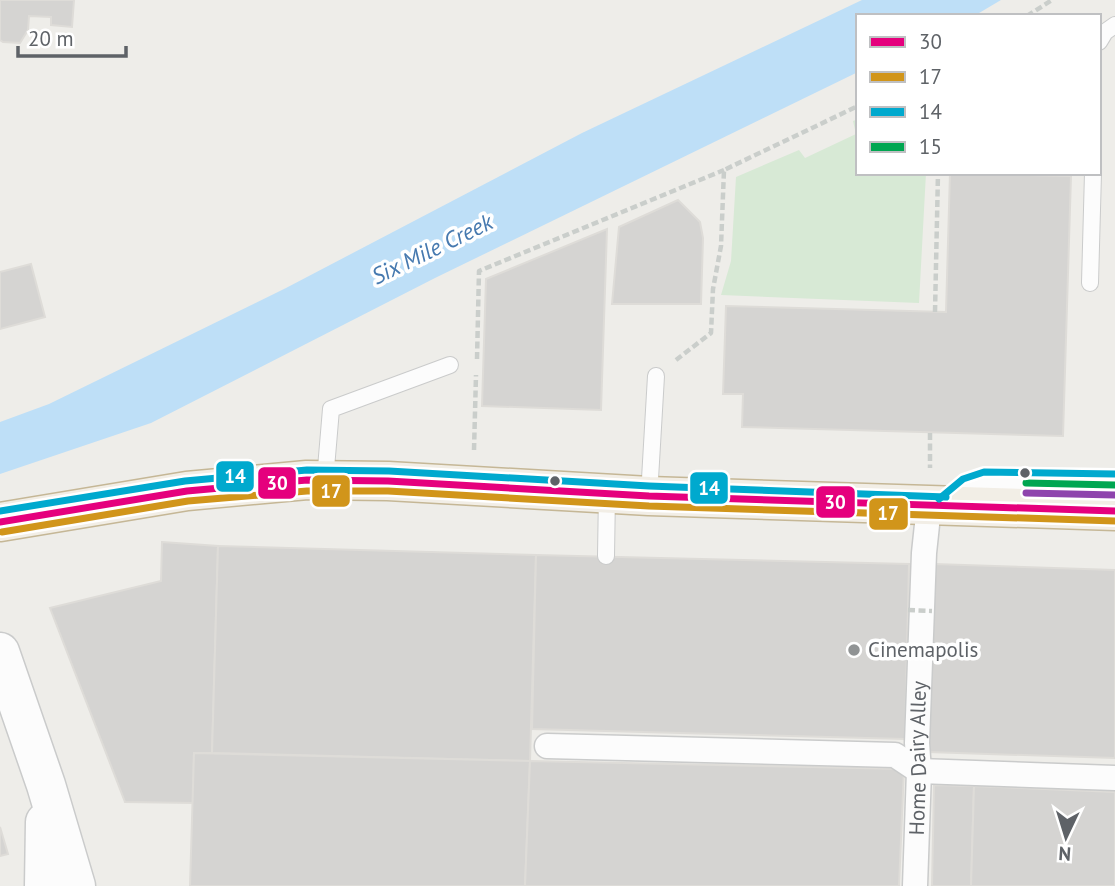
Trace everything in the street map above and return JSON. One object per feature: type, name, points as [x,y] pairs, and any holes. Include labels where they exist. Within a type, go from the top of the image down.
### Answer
[{"type":"highway","points":[[0,522],[187,491],[325,480],[388,481],[649,496],[1115,511]]},
{"type":"street","name":"Home Dairy Alley","points":[[915,886],[924,552],[937,506]]},
{"type":"street","points":[[0,652],[46,785],[76,886]]},
{"type":"street","points":[[547,746],[895,755],[919,771],[1115,778]]},
{"type":"street","points":[[44,886],[46,785]]},
{"type":"lane","points":[[1101,39],[1115,25]]},
{"type":"lane","points":[[1090,283],[1093,175]]},
{"type":"lane","points":[[325,480],[331,409],[450,365]]},
{"type":"lane","points":[[649,496],[656,376]]},
{"type":"lane","points":[[937,506],[968,488],[986,482],[1115,485]]},
{"type":"lane","points":[[606,556],[607,493]]},
{"type":"path","points":[[1030,14],[1052,0]]},
{"type":"path","points":[[479,271],[724,170],[856,107]]},
{"type":"path","points":[[656,376],[711,333],[713,289],[721,246],[724,170]]},
{"type":"path","points":[[934,312],[938,175]]},
{"type":"path","points":[[908,610],[932,611]]},
{"type":"green space","points":[[856,134],[856,175],[926,175],[919,303],[721,295],[731,261],[736,177],[799,150],[805,158]]},
{"type":"water","name":"Six Mile Creek","points":[[862,0],[1001,0],[977,14],[856,14],[856,73],[435,278],[151,423],[0,474],[0,422],[49,404],[286,288],[582,133]]},
{"type":"building","points":[[0,0],[74,0],[72,27],[51,25],[51,17],[29,16],[28,30],[20,43],[3,42],[0,40]]},
{"type":"building","points":[[950,175],[1071,176],[1063,436],[742,427],[743,394],[723,394],[726,306],[946,312]]},
{"type":"building","points":[[678,200],[700,222],[703,238],[701,304],[612,304],[619,227]]},
{"type":"building","points":[[607,229],[601,410],[482,406],[486,279]]},
{"type":"building","points":[[31,264],[45,317],[0,329],[0,272]]},
{"type":"building","points":[[162,542],[218,546],[212,753],[194,753],[193,803],[125,802],[50,608],[161,581]]},
{"type":"building","points":[[218,546],[536,555],[530,761],[212,753]]},
{"type":"building","points":[[536,555],[909,564],[905,739],[532,729]]},
{"type":"building","points":[[934,564],[1115,570],[1115,758],[928,752]]},
{"type":"building","points":[[194,753],[530,761],[525,886],[190,886]]},
{"type":"building","points":[[530,761],[904,769],[899,886],[525,886]]},
{"type":"building","points":[[934,785],[974,786],[971,886],[932,886]]},
{"type":"building","points":[[974,786],[1115,792],[1115,886],[971,886]]},
{"type":"building","points":[[0,827],[8,854],[0,856]]},
{"type":"transit line","name":"14","points":[[0,511],[185,481],[307,470],[389,471],[649,486],[946,497]]},
{"type":"transit line","name":"14","points":[[939,499],[963,479],[984,472],[1115,474]]},
{"type":"transit line","name":"30","points":[[0,522],[187,491],[307,480],[388,481],[649,496],[1115,511]]},
{"type":"transit line","name":"15","points":[[1026,483],[1115,485]]},
{"type":"transit line","name":"17","points":[[2,532],[188,501],[307,491],[388,491],[649,506],[1115,521]]},
{"type":"transit line","points":[[1026,493],[1115,495]]},
{"type":"place","name":"Cinemapolis","points":[[854,650]]}]
